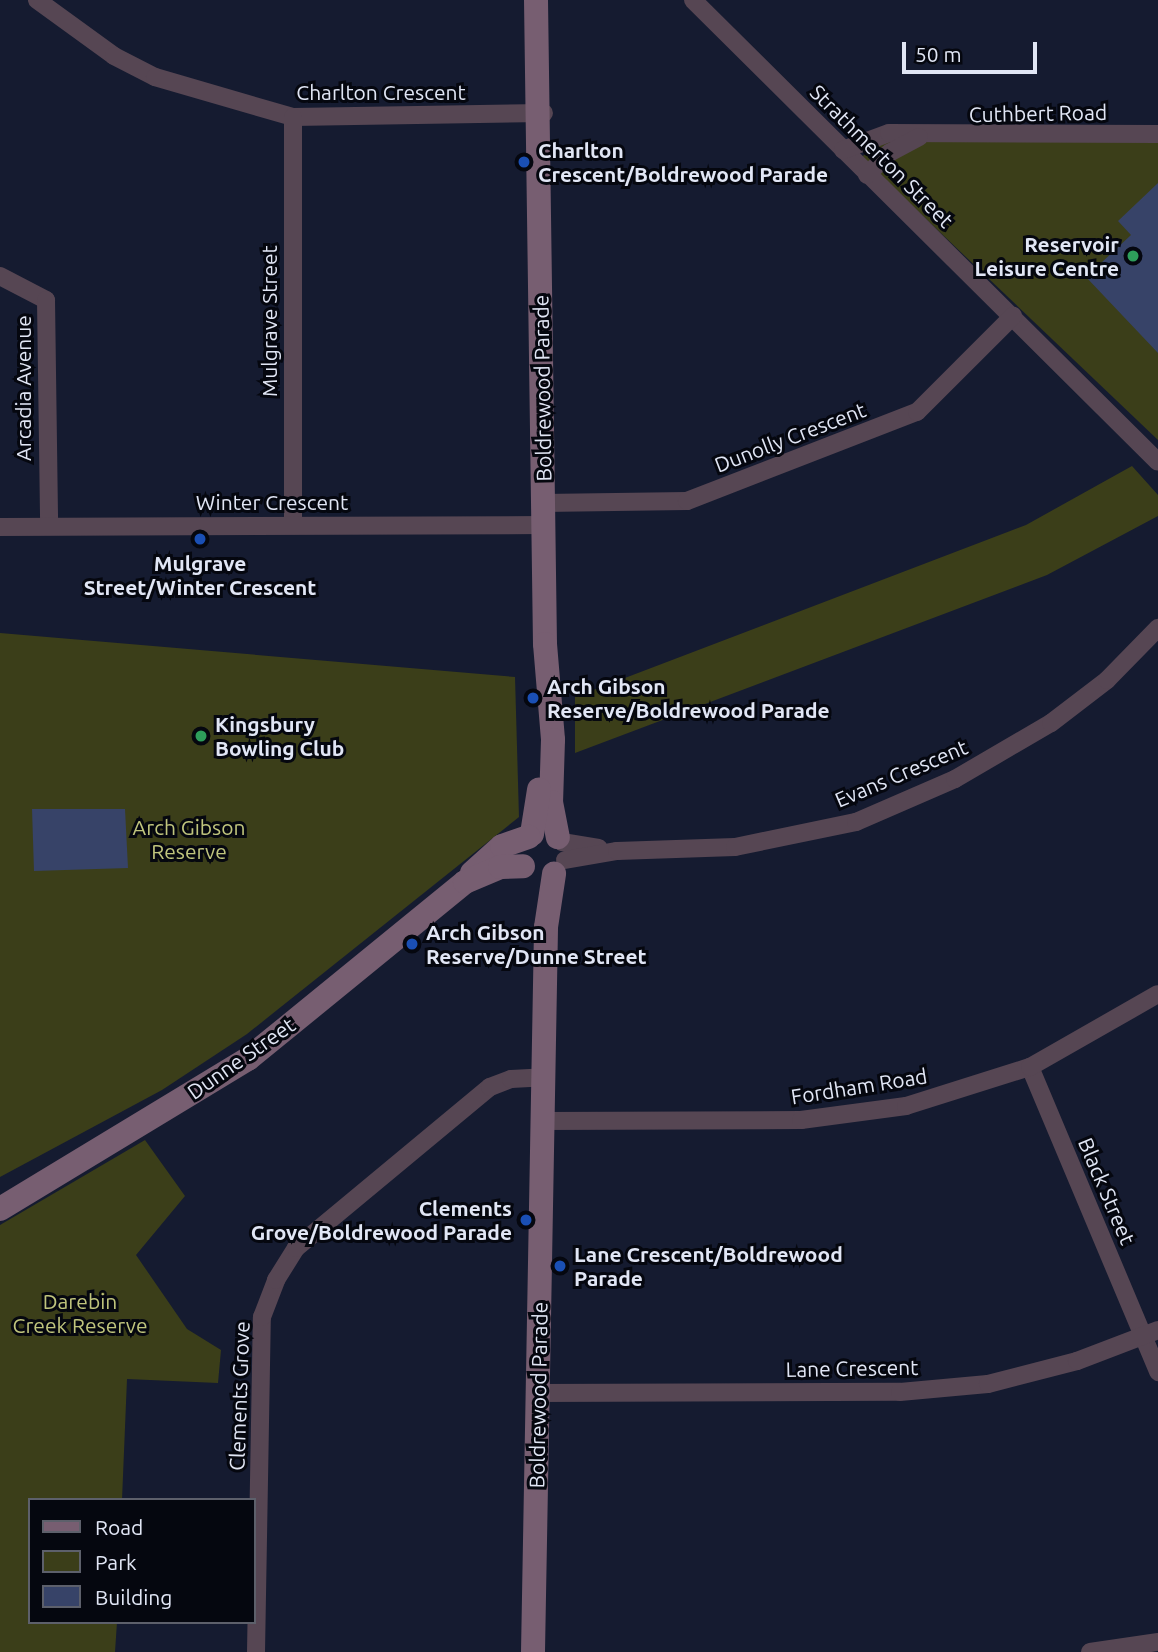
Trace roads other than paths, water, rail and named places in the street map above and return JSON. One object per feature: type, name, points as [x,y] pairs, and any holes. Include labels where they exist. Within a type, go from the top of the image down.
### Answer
[{"type":"main road","name":"Boldrewood Parade","points":[[536,0],[540,119],[545,645],[540,803],[530,836],[520,851],[549,859]]},
{"type":"main road","name":"Boldrewood Parade","points":[[540,119],[547,0]]},
{"type":"main road","name":"Boldrewood Parade","points":[[533,1652],[546,927],[553,740],[545,645]]},
{"type":"main road","points":[[530,836],[549,859]]},
{"type":"main road","name":"Dunne Street","points":[[0,1209],[248,1059],[465,882],[493,853],[530,836]]},
{"type":"main road","name":"Dunne Street","points":[[465,882],[500,867],[549,859]]},
{"type":"street","name":"Charlton Crescent","points":[[37,0],[114,56],[155,77],[190,92],[293,117],[540,119]]},
{"type":"street","name":"Strathmerton Street","points":[[693,0],[1158,462]]},
{"type":"street","name":"Mulgrave Street","points":[[293,117],[293,525]]},
{"type":"street","name":"Cuthbert Road","points":[[843,150],[889,133],[919,137],[1158,134]]},
{"type":"street","name":"Cuthbert Road","points":[[867,175],[889,153],[919,137]]},
{"type":"street","name":"Arcadia Avenue","points":[[0,276],[46,300],[49,526]]},
{"type":"street","name":"Dunolly Crescent","points":[[543,514],[687,501],[917,412],[1013,316]]},
{"type":"street","name":"Winter Crescent","points":[[0,527],[293,525],[543,514]]},
{"type":"street","name":"Evans Crescent","points":[[549,859],[617,851],[735,847],[856,822],[955,779],[1051,723],[1107,680],[1158,628]]},
{"type":"street","name":"Fordham Road","points":[[543,1121],[814,1119],[906,1106],[1030,1067],[1158,994]]},
{"type":"street","name":"Black Street","points":[[1030,1067],[1151,1334],[1158,1372]]},
{"type":"street","name":"Clements Grove","points":[[256,1652],[262,1317],[276,1280],[296,1248],[490,1087],[511,1079],[544,1077]]},
{"type":"street","name":"Lane Crescent","points":[[538,1393],[900,1392],[988,1384],[1151,1334]]},
{"type":"street","points":[[1090,1652],[1158,1642]]},
{"type":"place","name":"Charlton Crescent/Boldrewood Parade","points":[[524,162]]},
{"type":"place","name":"Reservoir Leisure Centre","points":[[1133,256]]},
{"type":"place","name":"Mulgrave Street/Winter Crescent","points":[[200,539]]},
{"type":"place","name":"Arch Gibson Reserve/Boldrewood Parade","points":[[533,698]]},
{"type":"place","name":"Kingsbury Bowling Club","points":[[201,736]]},
{"type":"place","name":"Arch Gibson Reserve/Dunne Street","points":[[412,944]]},
{"type":"place","name":"Clements Grove/Boldrewood Parade","points":[[526,1220]]},
{"type":"place","name":"Lane Crescent/Boldrewood Parade","points":[[560,1266]]},
{"type":"park label","name":"Arch Gibson Reserve","points":[[189,839]]},
{"type":"park label","name":"Darebin Creek Reserve","points":[[80,1313]]}]
